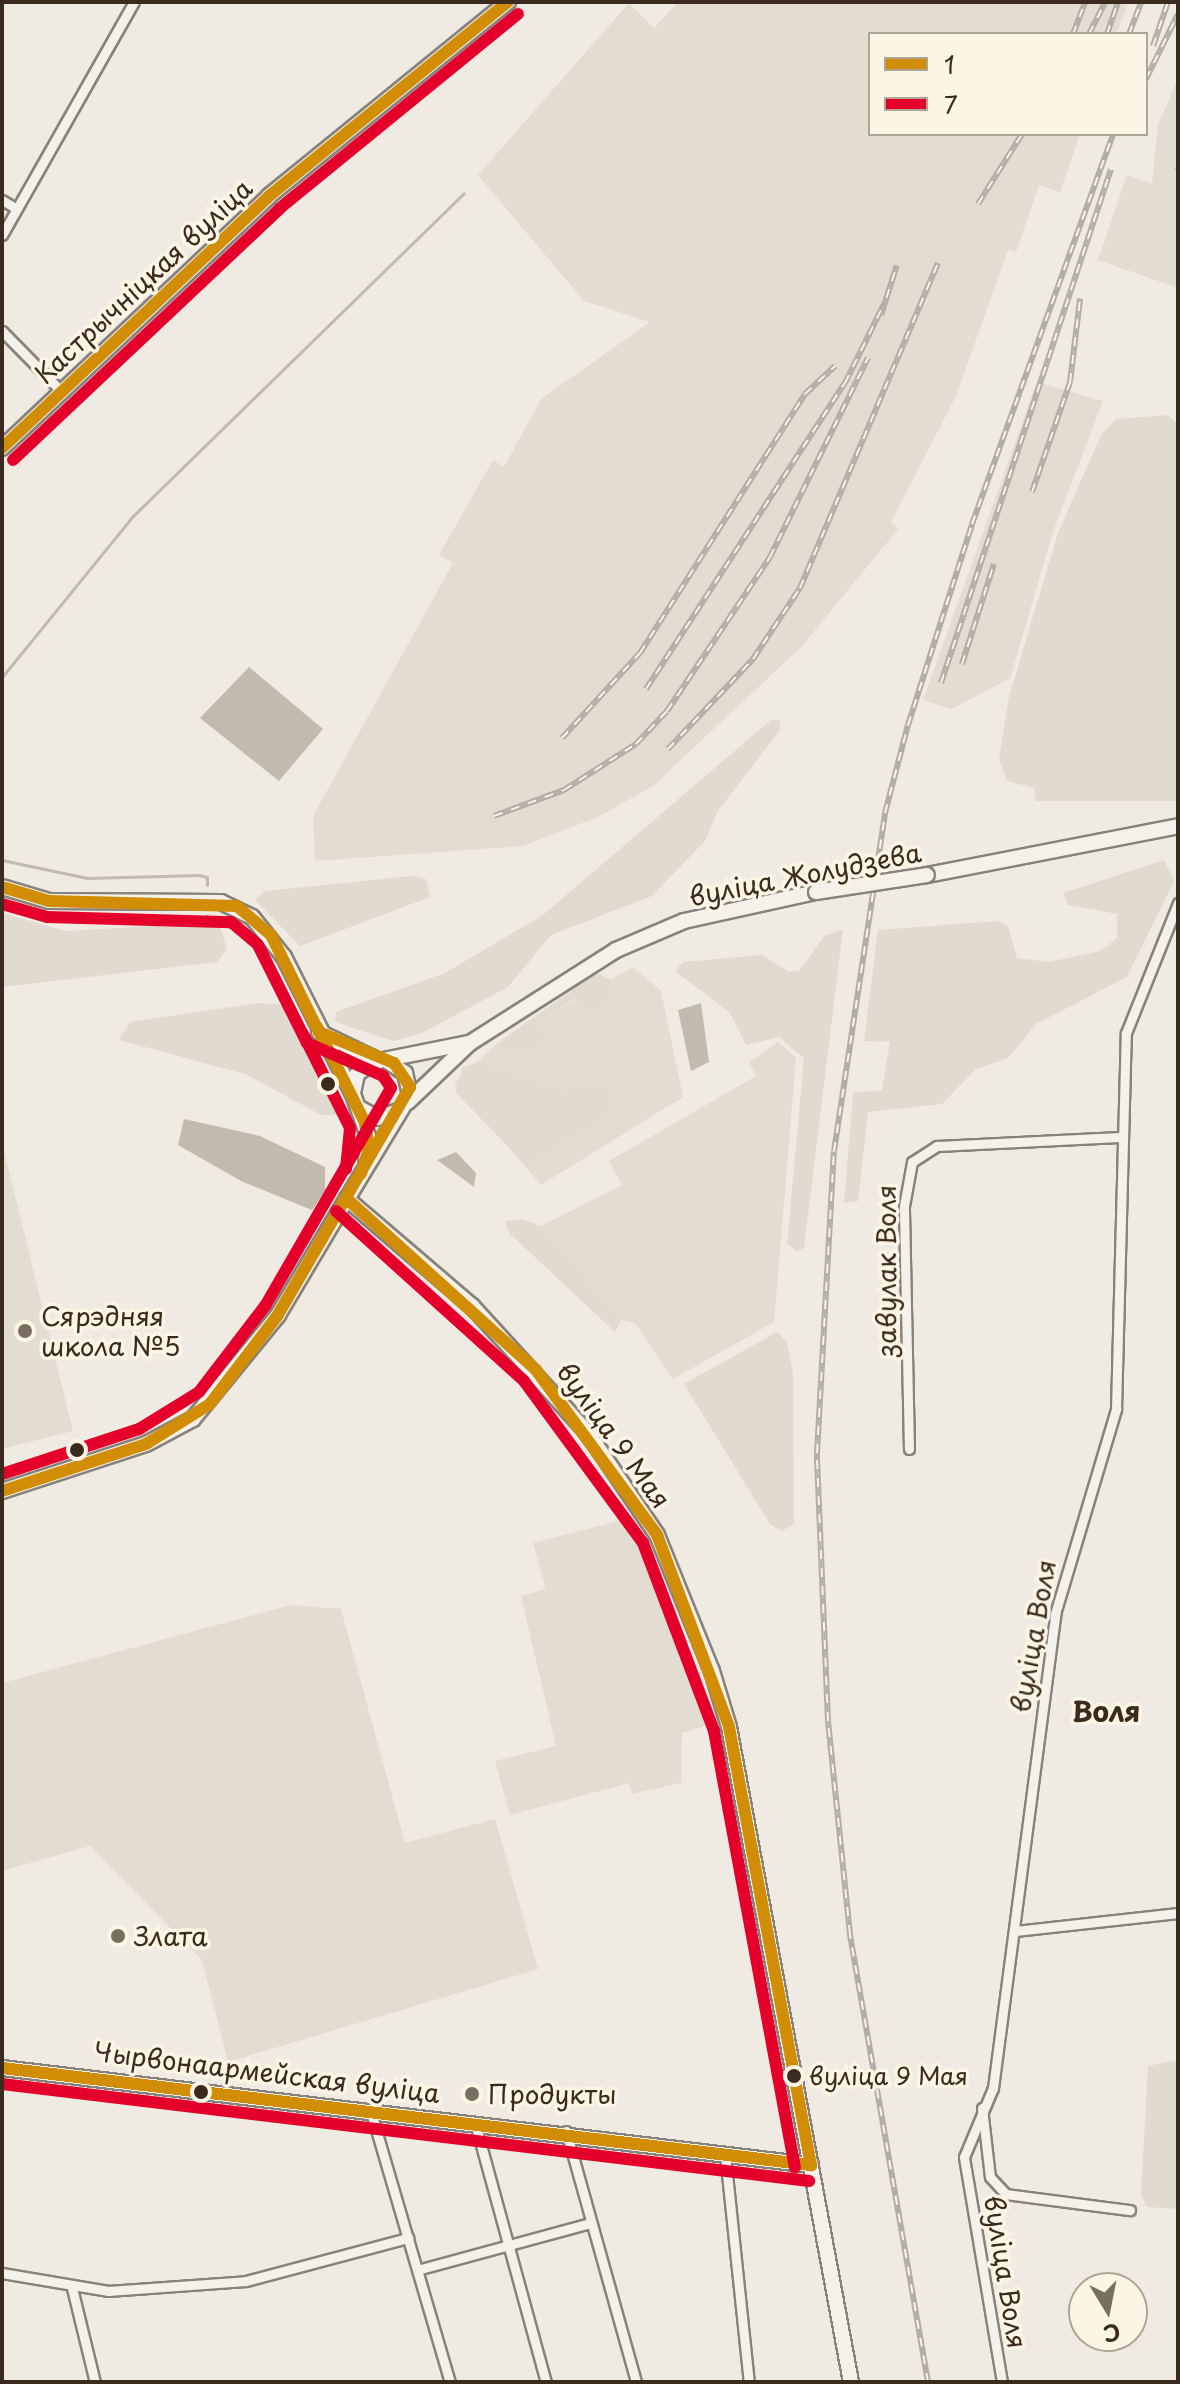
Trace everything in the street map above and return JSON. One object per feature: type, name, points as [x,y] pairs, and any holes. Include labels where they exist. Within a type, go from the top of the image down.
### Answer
[{"type":"main road","name":"Кастрычніцкая вуліца","points":[[2,448],[269,196],[508,2]]},
{"type":"main road","name":"вуліца Жолудзева","points":[[470,1043],[616,950],[670,927],[816,892],[927,875],[1178,826]]},
{"type":"main road","points":[[2,887],[49,901],[237,906],[271,935],[353,1094],[369,1139],[366,1165]]},
{"type":"main road","points":[[319,1032],[405,1073],[406,1105]]},
{"type":"main road","points":[[353,1094],[357,1074],[383,1061],[470,1043]]},
{"type":"main road","points":[[2,1491],[146,1444],[193,1419],[278,1315],[366,1165],[406,1105],[470,1043]]},
{"type":"main road","points":[[359,1108],[378,1118],[406,1105]]},
{"type":"main road","name":"вуліца 9 Мая","points":[[347,1199],[536,1370],[657,1535],[729,1727],[851,2382]]},
{"type":"main road","name":"Чырвонаармейская вуліца","points":[[2,2068],[566,2131],[811,2165]]},
{"type":"street","points":[[2,235],[134,2]]},
{"type":"street","points":[[2,200],[17,209]]},
{"type":"street","points":[[2,331],[60,390]]},
{"type":"street","name":"вуліца Воля","points":[[1002,2382],[964,2157],[993,2088],[1055,1614],[1116,1409],[1120,1137],[1126,1033],[1178,903]]},
{"type":"street","name":"завулак Воля","points":[[909,1449],[904,1206],[912,1162],[937,1146],[1120,1137]]},
{"type":"street","points":[[1015,1931],[1178,1913]]},
{"type":"street","points":[[370,2108],[450,2382]]},
{"type":"street","points":[[982,2108],[990,2177],[1006,2194],[1130,2210]]},
{"type":"street","points":[[474,2120],[504,2246],[546,2382]]},
{"type":"street","points":[[566,2131],[636,2382]]},
{"type":"street","points":[[725,2155],[749,2382]]},
{"type":"street","points":[[417,2270],[590,2223]]},
{"type":"street","points":[[2,2273],[72,2288],[246,2281],[408,2238]]},
{"type":"street","points":[[72,2288],[95,2382]]},
{"type":"shaded area","points":[[678,2],[1129,2],[1117,32],[868,32],[868,136],[1079,136],[1060,192],[1039,185],[1016,252],[1008,250],[956,396],[891,522],[898,529],[803,645],[653,786],[598,817],[523,846],[315,861],[313,816],[453,563],[439,555],[493,460],[504,467],[541,399],[650,322],[584,301],[478,175],[629,3],[654,28]]},
{"type":"shaded area","points":[[1178,79],[1178,288],[1098,260],[1127,175],[1152,184],[1158,125]]},
{"type":"shaded area","points":[[1037,382],[1103,401],[1054,529],[1010,678],[952,709],[923,700]]},
{"type":"shaded area","points":[[1167,415],[1178,424],[1178,801],[1036,801],[1034,788],[1007,781],[999,759],[1009,697],[1058,533],[1101,435],[1116,419]]},
{"type":"shaded area","points":[[249,667],[323,729],[279,781],[200,718]]},
{"type":"shaded area","points":[[772,719],[780,721],[780,730],[717,812],[705,841],[652,896],[551,935],[508,987],[422,1033],[393,1041],[335,1022],[336,1012],[445,973],[543,915]]},
{"type":"shaded area","points":[[1164,860],[1174,881],[1127,977],[1036,1024],[1008,1058],[976,1069],[942,1104],[868,1112],[858,1201],[844,1203],[853,1093],[882,1090],[890,1042],[864,1041],[878,930],[998,921],[1008,926],[1017,958],[1049,962],[1100,951],[1117,938],[1117,914],[1068,905],[1063,893]]},
{"type":"shaded area","points":[[412,876],[426,879],[430,897],[300,946],[255,900],[265,891]]},
{"type":"shaded area","points":[[2,913],[66,931],[205,923],[220,927],[227,949],[217,962],[2,987]]},
{"type":"shaded area","points":[[843,929],[804,1248],[797,1251],[787,1244],[804,1058],[779,1037],[746,1045],[730,1013],[675,971],[683,962],[762,955],[789,972],[800,970],[824,936]]},
{"type":"shaded area","points":[[633,967],[661,991],[683,1097],[541,1185],[454,1083],[495,1045]]},
{"type":"shaded area","points":[[596,973],[611,979],[605,1003],[585,1015],[576,998],[537,1022],[547,1037],[524,1052],[495,1045]]},
{"type":"shaded area","points":[[257,1003],[281,1005],[340,1115],[321,1115],[245,1074],[119,1040],[130,1022]]},
{"type":"shaded area","points":[[701,1003],[709,1062],[691,1071],[678,1010]]},
{"type":"shaded area","points":[[778,1042],[796,1058],[774,1322],[673,1379],[635,1323],[621,1320],[541,1226],[622,1185],[609,1161],[756,1076],[749,1062]]},
{"type":"shaded area","points":[[481,1062],[563,1092],[605,1082],[612,1113],[526,1165],[455,1092],[463,1067]]},
{"type":"shaded area","points":[[184,1119],[260,1136],[325,1167],[325,1191],[312,1210],[241,1181],[178,1145]]},
{"type":"shaded area","name":"Сярэдняя школа №5","points":[[2,1143],[73,1431],[2,1449]]},
{"type":"shaded area","points":[[456,1152],[476,1173],[474,1187],[437,1160]]},
{"type":"shaded area","points":[[522,1219],[541,1226],[621,1320],[615,1332],[509,1233],[505,1221]]},
{"type":"shaded area","points":[[777,1332],[787,1342],[793,1373],[794,1524],[782,1531],[770,1524],[684,1384]]},
{"type":"shaded area","points":[[634,1517],[652,1551],[706,1726],[682,1733],[681,1783],[632,1794],[629,1783],[510,1815],[495,1761],[556,1746],[521,1596],[546,1589],[533,1543]]},
{"type":"shaded area","points":[[291,1605],[341,1609],[405,1843],[495,1819],[538,1969],[228,2062],[202,1960],[90,1846],[2,1871],[2,1683]]},
{"type":"shaded area","points":[[1178,2060],[1178,2209],[1147,2207],[1141,2195],[1148,2066]]},
{"type":"waterway","points":[[2,677],[133,516],[464,193]]},
{"type":"waterway","points":[[2,860],[87,878],[199,875],[207,877],[207,885]]},
{"type":"waterway","points":[[205,923],[207,915]]},
{"type":"railway","points":[[1074,32],[1085,2]]},
{"type":"railway","points":[[1090,32],[1105,2]]},
{"type":"railway","points":[[1108,32],[1118,2]]},
{"type":"railway","points":[[1130,32],[1141,2]]},
{"type":"railway","points":[[1153,46],[1168,2]]},
{"type":"railway","points":[[1148,75],[1178,14]]},
{"type":"railway","points":[[978,204],[1021,136]]},
{"type":"railway","points":[[928,2382],[850,1934],[828,1721],[817,1453],[834,1151],[885,813],[908,725],[972,524],[1112,136]]},
{"type":"railway","points":[[941,683],[1111,169]]},
{"type":"railway","points":[[668,749],[753,659],[800,588],[938,263]]},
{"type":"railway","points":[[881,315],[897,265]]},
{"type":"railway","points":[[1032,492],[1070,382],[1080,299]]},
{"type":"railway","points":[[646,689],[845,383],[884,304]]},
{"type":"railway","points":[[494,816],[564,790],[636,744],[667,711],[770,557],[868,358]]},
{"type":"railway","points":[[562,738],[640,653],[805,394],[835,366]]},
{"type":"railway","points":[[962,664],[994,564]]},
{"type":"transit line","name":"1","points":[[2,448],[269,196],[508,2]]},
{"type":"transit line","name":"7","points":[[13,460],[280,208],[518,14]]},
{"type":"transit line","name":"1","points":[[2,887],[49,901],[237,906],[271,935],[319,1032],[394,1063],[410,1087],[278,1315],[210,1404],[146,1444],[2,1491]]},
{"type":"transit line","name":"7","points":[[2,904],[47,917],[231,922],[258,945],[307,1043],[383,1076],[391,1088],[265,1306],[199,1392],[139,1429],[2,1474]]},
{"type":"transit line","name":"1","points":[[317,1027],[365,1123],[369,1149],[361,1174]]},
{"type":"transit line","name":"7","points":[[303,1034],[350,1128],[346,1169]]},
{"type":"transit line","name":"1","points":[[347,1199],[536,1370],[657,1535],[729,1727],[811,2165]]},
{"type":"transit line","name":"7","points":[[336,1211],[524,1381],[643,1543],[714,1731],[795,2168]]},
{"type":"transit line","name":"1","points":[[2,2068],[811,2165]]},
{"type":"transit line","name":"7","points":[[2,2084],[809,2181]]},
{"type":"place","name":"Сярэдняя школа №5","points":[[25,1331]]},
{"type":"place","name":"Злата","points":[[118,1936]]},
{"type":"place","name":"вуліца 9 Мая","points":[[794,2076]]},
{"type":"place","name":"Продукты","points":[[472,2094]]},
{"type":"district","name":"Воля","points":[[1106,1711]]}]
